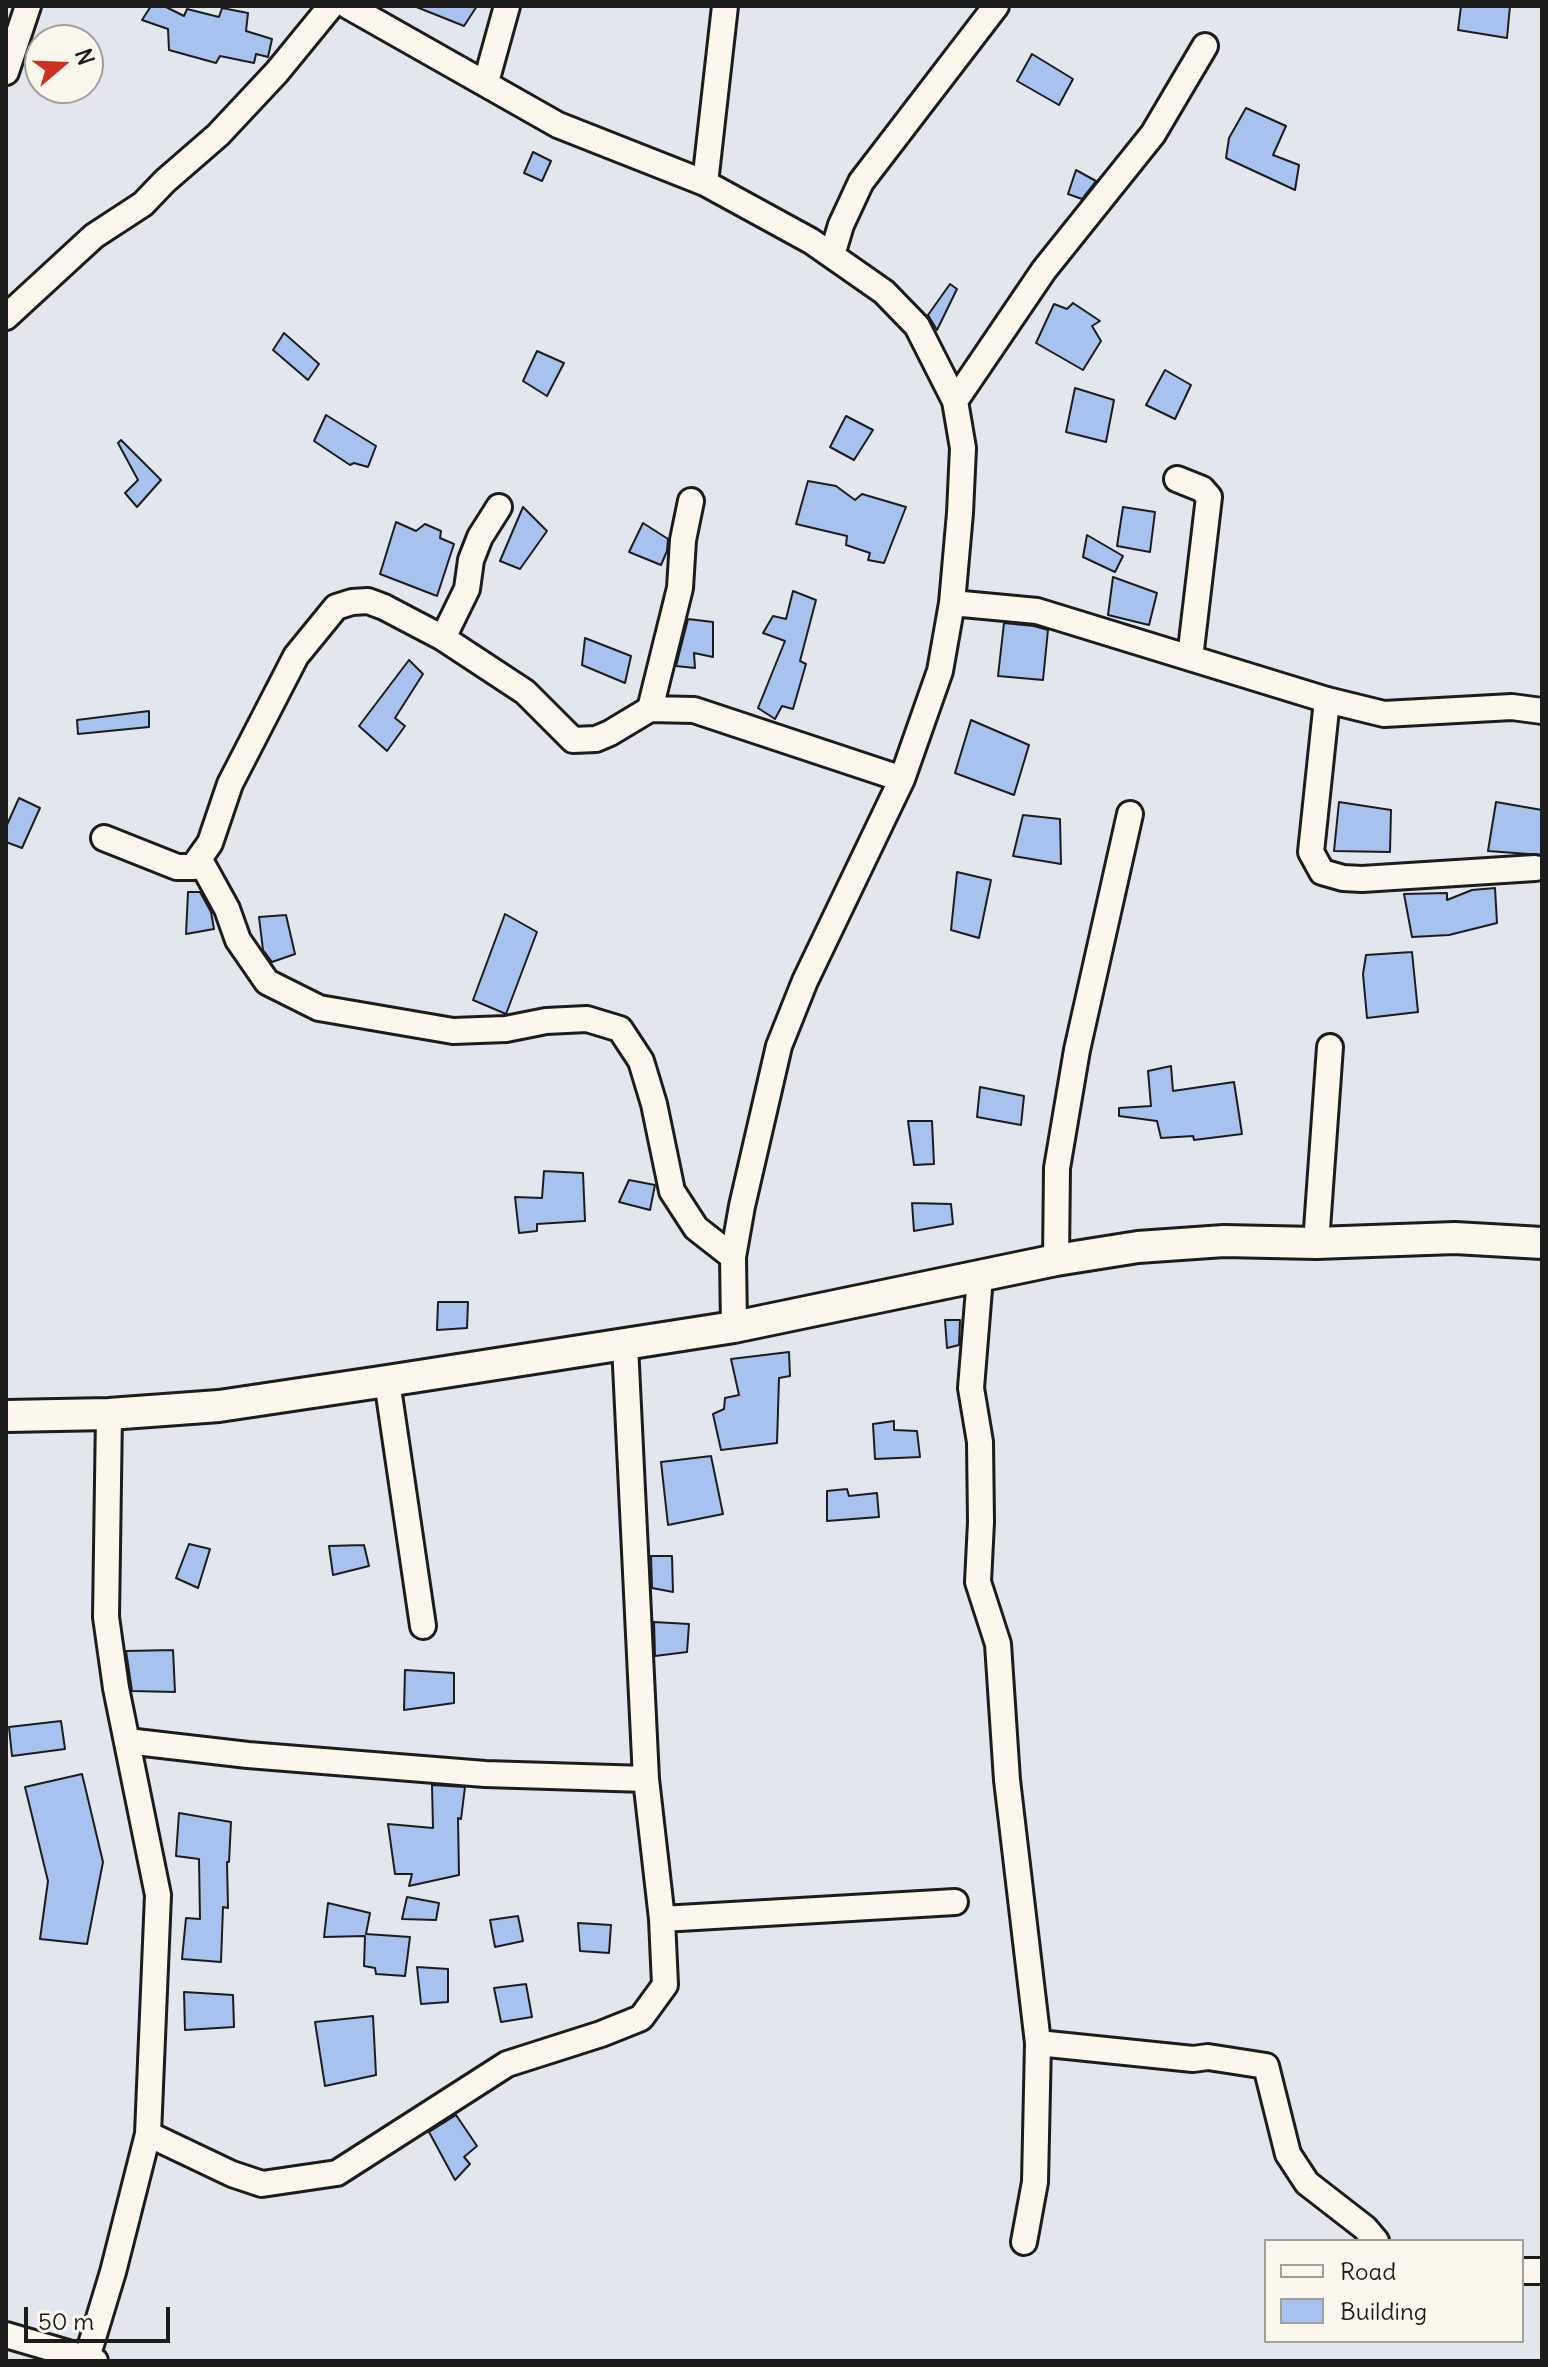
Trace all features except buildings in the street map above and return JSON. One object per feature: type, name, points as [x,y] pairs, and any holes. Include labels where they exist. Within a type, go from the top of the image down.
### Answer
[{"type":"main road","points":[[6,1416],[109,1414],[219,1406],[734,1327],[1056,1260],[1189,1242],[1316,1243],[1455,1238],[1542,1243]]},
{"type":"street","points":[[6,72],[28,6]]},
{"type":"street","points":[[6,317],[94,236],[143,204],[218,135],[277,72],[331,6]]},
{"type":"street","points":[[348,6],[558,125],[705,183],[811,241],[884,292],[917,326],[955,401],[963,448],[952,603],[940,671],[902,779],[805,981],[779,1046],[733,1257],[734,1327]]},
{"type":"street","points":[[486,82],[507,6]]},
{"type":"street","points":[[705,183],[725,6]]},
{"type":"street","points":[[832,255],[841,225],[861,182],[996,6]]},
{"type":"street","points":[[955,401],[1044,270],[1153,134],[1205,46]]},
{"type":"street","points":[[1177,479],[1202,489],[1209,497],[1190,658]]},
{"type":"street","points":[[650,709],[680,588],[683,540],[691,501]]},
{"type":"street","points":[[443,638],[467,589],[471,560],[480,537],[499,507]]},
{"type":"street","points":[[104,838],[177,867],[193,867],[210,843],[230,784],[296,656],[336,607],[352,602],[368,601],[443,638],[525,692],[573,740],[596,739],[650,709],[694,710],[902,779]]},
{"type":"street","points":[[952,603],[1037,611],[1327,700],[1384,714],[1512,707],[1542,711]]},
{"type":"street","points":[[1327,700],[1311,852],[1322,872],[1362,879],[1535,868]]},
{"type":"street","points":[[1056,1260],[1057,1168],[1077,1050],[1130,814]]},
{"type":"street","points":[[200,860],[227,909],[238,940],[267,982],[319,1008],[453,1031],[506,1029],[546,1021],[587,1019],[620,1029],[641,1061],[654,1104],[672,1191],[696,1228],[733,1257]]},
{"type":"street","points":[[1316,1243],[1330,1047]]},
{"type":"street","points":[[980,1277],[971,1388],[980,1442],[978,1582],[998,1644],[1007,1780],[1038,2043],[1035,2182],[1024,2242]]},
{"type":"street","points":[[148,2134],[232,2174],[262,2184],[337,2173],[407,2131],[507,2064],[641,2018],[665,1985],[662,1919],[646,1779],[625,1345]]},
{"type":"street","points":[[387,1381],[423,1626]]},
{"type":"street","points":[[6,2335],[90,2360],[148,2134],[158,1895],[116,1688],[106,1617],[109,1414]]},
{"type":"street","points":[[127,1741],[248,1755],[485,1774],[646,1779]]},
{"type":"street","points":[[662,1919],[955,1902]]},
{"type":"street","points":[[1038,2043],[1193,2059],[1208,2057],[1266,2066],[1288,2154],[1307,2183],[1365,2228],[1374,2239]]}]
